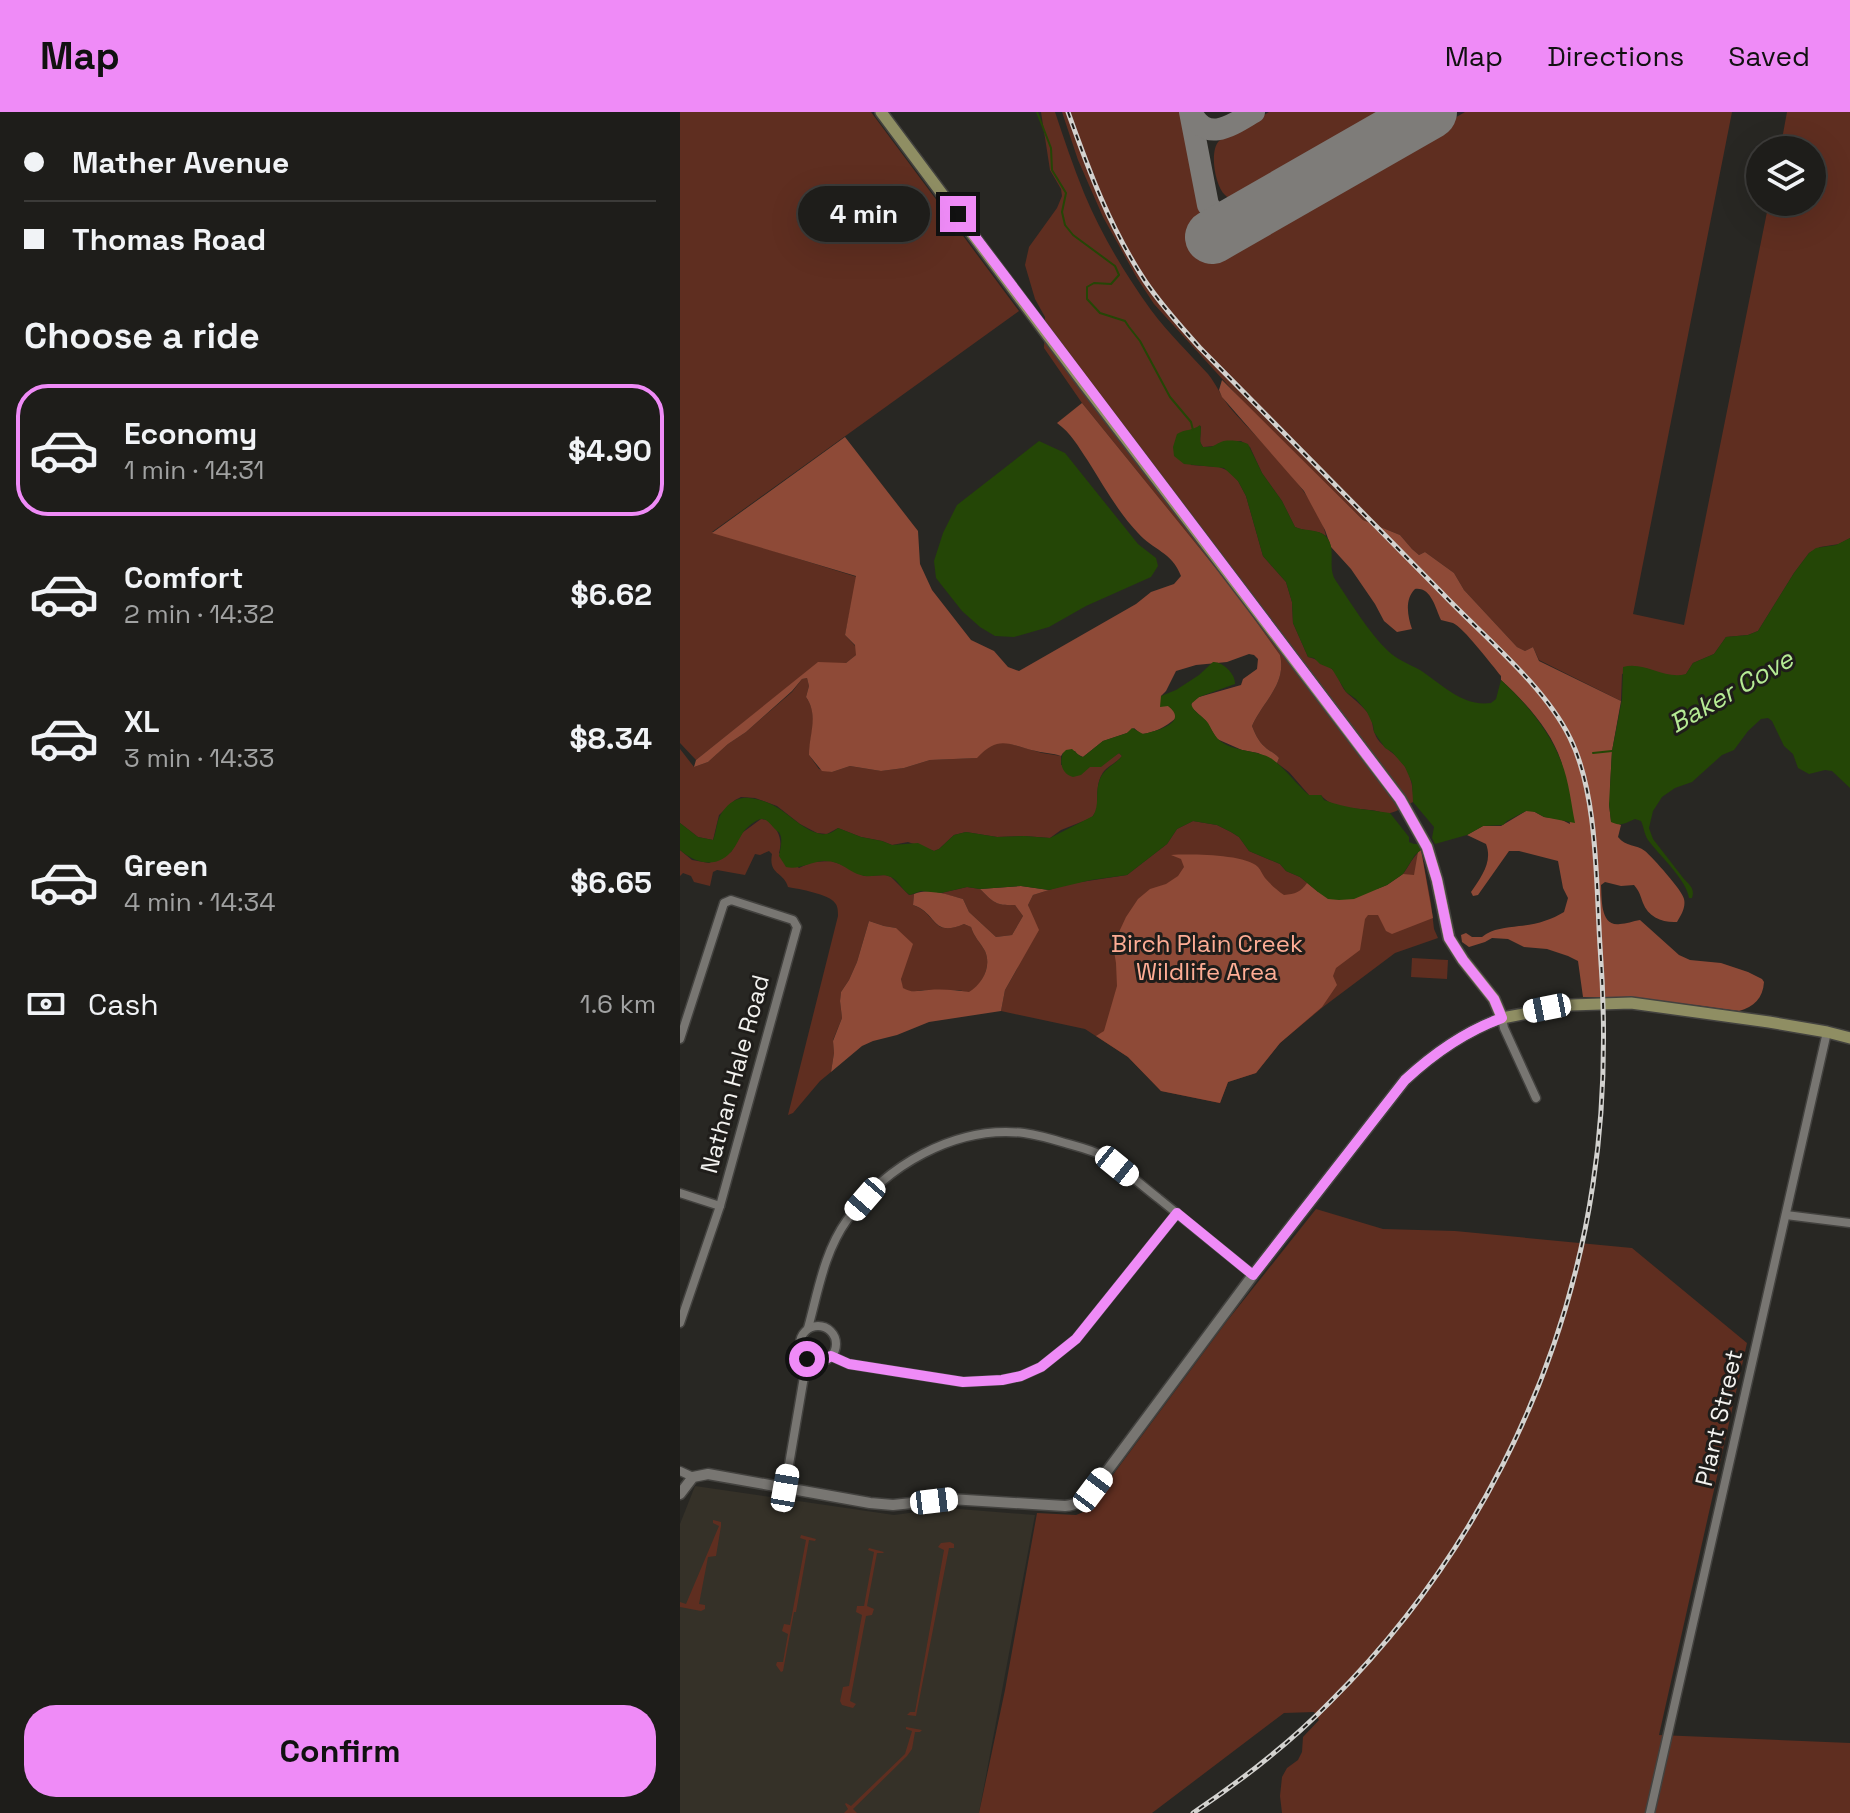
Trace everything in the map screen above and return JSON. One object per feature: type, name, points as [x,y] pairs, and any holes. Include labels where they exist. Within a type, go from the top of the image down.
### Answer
[{"type":"main road","points":[[881,112],[1400,799],[1425,844],[1437,880],[1449,938],[1494,999],[1502,1018],[1571,1005],[1623,1003],[1769,1022],[1850,1038]]},
{"type":"street","name":"Nathan Hale Road","points":[[680,1039],[724,903],[731,900],[793,920],[797,927],[720,1206],[680,1323]]},
{"type":"street","points":[[680,1471],[693,1477],[708,1474],[893,1505],[950,1499],[1073,1505],[1093,1490],[1253,1275],[1405,1080],[1419,1067],[1484,1024],[1502,1018],[1536,1098]]},
{"type":"street","name":"Plant Street","points":[[1650,1813],[1827,1032]]},
{"type":"street","points":[[808,1328],[821,1326],[834,1335],[836,1346],[831,1356],[820,1362],[807,1359],[800,1344],[803,1333],[808,1328],[823,1269],[834,1242],[847,1220],[883,1180],[904,1164],[942,1145],[997,1132],[1022,1133],[1103,1156],[1253,1275]]},
{"type":"street","points":[[680,1193],[720,1206]]},
{"type":"street","points":[[831,1356],[849,1364],[963,1382],[1021,1376],[1041,1367],[1076,1339],[1177,1213]]},
{"type":"street","points":[[1786,1215],[1850,1223]]},
{"type":"street","points":[[814,1307],[821,1326]]},
{"type":"street","points":[[785,1488],[807,1359]]},
{"type":"street","points":[[680,1494],[693,1477]]},
{"type":"shaded area","points":[[695,1486],[894,1515],[947,1508],[1035,1515],[979,1813],[680,1813],[680,1524]]},
{"type":"green space","points":[[680,112],[871,112],[1019,311],[712,532],[857,577],[845,635],[857,648],[856,655],[846,663],[818,663],[696,760],[680,743]]},
{"type":"green space","points":[[1041,112],[1055,112],[1091,208],[1141,296],[1164,327],[1208,374],[1232,410],[1300,487],[1321,520],[1326,536],[1295,527],[1250,447],[1241,441],[1225,441],[1203,447],[1200,442],[1201,426],[1186,431],[1191,465],[1219,467],[1229,471],[1238,481],[1246,496],[1263,556],[1286,582],[1292,602],[1293,623],[1308,657],[1335,672],[1346,692],[1370,716],[1378,739],[1406,768],[1413,802],[1399,810],[1388,813],[1344,807],[1331,803],[1321,795],[1309,795],[1277,763],[1279,758],[1260,742],[1252,726],[1277,684],[1280,655],[1236,593],[1082,403],[1044,348],[1045,317],[1035,299],[1025,265],[1029,247],[1062,196],[1050,170]]},
{"type":"green space","points":[[1062,112],[1181,112],[1200,214],[1221,253],[1465,112],[1732,112],[1633,614],[1684,625],[1766,216],[1826,216],[1826,136],[1783,136],[1787,112],[1850,112],[1850,538],[1809,553],[1758,631],[1726,637],[1714,654],[1693,663],[1683,676],[1668,676],[1645,668],[1622,674],[1621,701],[1539,660],[1533,647],[1525,651],[1517,647],[1464,590],[1454,573],[1425,552],[1419,555],[1400,535],[1363,520],[1246,405],[1154,304],[1103,217],[1078,160]]},
{"type":"green space","points":[[1269,112],[1394,112],[1243,199],[1229,198],[1221,191],[1216,177],[1216,146],[1230,133]]},
{"type":"green space","points":[[1222,380],[1363,520],[1400,535],[1419,555],[1425,552],[1454,573],[1464,590],[1517,647],[1525,651],[1533,647],[1539,661],[1621,701],[1612,751],[1611,821],[1621,825],[1618,837],[1621,840],[1645,851],[1667,875],[1682,895],[1684,905],[1677,922],[1661,920],[1648,912],[1634,885],[1605,882],[1601,885],[1605,917],[1613,924],[1640,920],[1679,955],[1690,960],[1721,963],[1762,979],[1762,993],[1753,1004],[1739,1011],[1681,1003],[1583,997],[1578,961],[1568,956],[1547,949],[1524,947],[1508,939],[1492,938],[1469,947],[1462,942],[1461,935],[1466,933],[1472,937],[1482,937],[1500,929],[1543,922],[1564,912],[1568,898],[1558,861],[1519,851],[1509,851],[1478,895],[1473,896],[1471,892],[1485,869],[1488,851],[1486,844],[1467,835],[1483,826],[1501,826],[1526,811],[1570,824],[1565,776],[1556,749],[1536,717],[1501,680],[1501,676],[1470,639],[1458,626],[1441,620],[1425,591],[1415,589],[1409,598],[1408,614],[1412,629],[1397,632],[1384,621],[1351,569],[1331,547],[1304,491],[1222,397],[1219,390]]},
{"type":"green space","points":[[1082,403],[1236,593],[1280,655],[1277,684],[1252,726],[1260,742],[1279,758],[1277,763],[1217,739],[1206,721],[1191,707],[1199,697],[1241,685],[1243,679],[1257,669],[1258,659],[1249,654],[1227,662],[1196,665],[1176,671],[1161,696],[1175,711],[1176,718],[1151,732],[1141,734],[1134,728],[1103,741],[1083,757],[1075,751],[1061,756],[1005,743],[992,746],[977,758],[930,760],[881,771],[850,766],[832,772],[822,771],[809,755],[813,718],[806,697],[809,686],[807,678],[802,679],[746,732],[708,762],[694,767],[696,760],[818,662],[846,663],[856,655],[855,645],[845,635],[856,576],[712,533],[845,437],[918,531],[920,564],[932,590],[971,640],[994,651],[1008,667],[1019,671],[1136,604],[1151,592],[1174,584],[1181,576],[1173,562],[1131,525],[1074,440],[1057,423]]},
{"type":"green space","points":[[807,678],[809,686],[806,697],[813,718],[809,755],[819,769],[832,772],[850,766],[881,771],[930,760],[976,758],[990,745],[1004,742],[1061,756],[1061,765],[1098,767],[1119,753],[1122,756],[1100,778],[1097,810],[1092,817],[1050,838],[997,837],[966,832],[954,835],[934,851],[908,842],[892,845],[838,828],[827,834],[817,833],[777,806],[755,798],[741,797],[719,815],[713,840],[698,837],[680,823],[680,749],[694,767],[708,762],[792,692],[802,679]]},
{"type":"green space","points":[[761,819],[769,820],[777,831],[779,853],[799,868],[812,862],[831,861],[864,876],[891,877],[909,895],[914,894],[913,905],[940,927],[953,928],[964,924],[971,927],[987,957],[984,975],[969,993],[959,990],[910,992],[902,988],[896,928],[869,921],[857,962],[841,992],[842,1018],[833,1040],[831,1072],[788,1115],[838,916],[837,906],[820,895],[788,887],[774,870],[769,851],[755,854],[745,875],[713,872],[710,886],[694,882],[691,876],[683,873],[680,876],[680,850],[692,860],[709,863],[731,852],[742,833]]},
{"type":"green space","name":"Birch Plain Creek Wildlife Area","points":[[1193,821],[1217,825],[1231,832],[1249,851],[1280,864],[1328,899],[1392,883],[1421,850],[1438,938],[1395,953],[1323,1007],[1280,1043],[1256,1073],[1228,1082],[1220,1103],[1161,1091],[1128,1057],[1085,1029],[1001,1011],[1005,990],[1017,969],[1031,914],[1028,905],[1033,895],[1068,884],[1127,875],[1167,844],[1177,829]]},
{"type":"green space","name":"Birch Plain Creek Wildlife Area","points":[[1421,850],[1433,918],[1392,934],[1386,931],[1378,915],[1368,915],[1360,950],[1336,968],[1333,976],[1337,985],[1322,1007],[1280,1043],[1256,1073],[1228,1082],[1220,1103],[1161,1091],[1128,1057],[1096,1036],[1104,1031],[1117,986],[1113,945],[1138,899],[1150,889],[1178,876],[1184,867],[1181,859],[1171,855],[1217,856],[1251,863],[1284,895],[1297,892],[1307,883],[1318,892],[1377,889],[1403,874],[1414,875]]},
{"type":"green space","points":[[1021,886],[1049,890],[1033,895],[1028,905],[1039,930],[1005,990],[1001,1011],[929,1022],[873,1041],[862,1046],[831,1072],[833,1041],[842,1018],[841,992],[857,962],[869,921],[896,928],[913,944],[901,979],[903,988],[969,992],[984,974],[987,963],[985,951],[971,927],[964,924],[953,928],[940,926],[913,905],[914,894],[932,891],[963,899],[969,912],[996,937],[1012,935],[1023,916],[1015,905],[995,902],[980,889]]},
{"type":"green space","points":[[967,887],[980,889],[999,904],[1015,905],[1023,916],[1012,935],[996,937],[969,912],[963,899],[941,893]]},
{"type":"green space","points":[[1412,958],[1448,960],[1447,979],[1411,977]]},
{"type":"green space","points":[[1316,1209],[1383,1229],[1455,1231],[1632,1248],[1747,1343],[1659,1735],[1850,1743],[1850,1813],[1282,1813],[1282,1777],[1287,1768],[1298,1760],[1303,1737],[1319,1720],[1314,1712],[1284,1713],[1152,1813],[979,1813],[1037,1513],[1076,1515],[1086,1511],[1227,1321]]},
{"type":"green space","points":[[713,1520],[721,1522],[721,1526],[716,1556],[708,1557],[699,1604],[705,1605],[705,1609],[680,1607],[680,1602],[686,1604],[719,1526]]},
{"type":"green space","points":[[801,1535],[816,1539],[809,1540],[781,1672],[776,1665],[783,1662],[788,1634],[782,1631],[784,1624],[790,1625],[806,1540],[800,1538]]},
{"type":"green space","points":[[950,1542],[954,1548],[949,1548],[916,1716],[907,1715],[915,1712],[944,1550],[938,1547],[941,1543]]},
{"type":"green space","points":[[869,1548],[884,1552],[877,1553],[867,1606],[874,1609],[872,1615],[866,1616],[850,1701],[856,1704],[853,1708],[842,1705],[840,1701],[843,1687],[849,1686],[862,1615],[856,1612],[857,1606],[864,1606],[874,1552]]},
{"type":"green space","points":[[906,1727],[922,1730],[915,1732],[912,1749],[907,1756],[853,1809],[857,1813],[844,1813],[848,1809],[846,1803],[851,1806],[905,1754],[912,1731]]},
{"type":"water","points":[[1200,425],[1203,447],[1227,441],[1248,444],[1295,527],[1317,532],[1328,539],[1333,576],[1367,627],[1391,654],[1471,702],[1491,703],[1496,699],[1501,680],[1519,698],[1536,717],[1561,761],[1575,823],[1526,811],[1503,825],[1483,826],[1467,835],[1435,844],[1432,838],[1434,827],[1413,802],[1412,783],[1405,767],[1385,748],[1374,732],[1367,712],[1346,692],[1332,669],[1308,657],[1293,623],[1292,602],[1286,582],[1263,556],[1246,496],[1238,481],[1224,468],[1184,464],[1174,456],[1177,434]]},
{"type":"water","points":[[1039,441],[1065,453],[1138,544],[1156,558],[1158,566],[1151,577],[1086,606],[1049,627],[1014,637],[995,636],[962,611],[936,578],[934,561],[957,505]]},
{"type":"water","name":"Baker Cove","points":[[1850,538],[1850,788],[1832,771],[1809,774],[1798,768],[1793,754],[1784,746],[1772,721],[1761,719],[1734,750],[1722,755],[1692,782],[1662,797],[1653,811],[1649,828],[1653,839],[1691,887],[1693,895],[1689,898],[1678,875],[1648,840],[1641,821],[1611,822],[1612,751],[1622,699],[1623,667],[1639,666],[1670,675],[1686,674],[1693,663],[1714,654],[1726,637],[1758,631],[1809,553]]},
{"type":"water","points":[[1213,662],[1228,669],[1235,684],[1199,697],[1191,704],[1218,739],[1231,747],[1272,759],[1309,795],[1321,795],[1324,800],[1341,805],[1390,813],[1409,837],[1409,842],[1419,844],[1421,850],[1403,874],[1387,885],[1354,899],[1328,899],[1280,864],[1249,851],[1231,832],[1217,825],[1193,821],[1177,829],[1167,844],[1127,875],[1049,890],[1021,886],[967,887],[941,893],[921,891],[910,895],[891,877],[860,875],[830,861],[786,867],[779,856],[780,833],[762,819],[746,829],[728,855],[715,862],[694,859],[680,850],[680,823],[698,837],[713,840],[723,811],[734,801],[745,798],[771,804],[804,827],[821,834],[838,828],[892,845],[918,843],[934,851],[954,835],[966,832],[997,837],[1050,838],[1093,816],[1101,778],[1122,756],[1119,753],[1101,767],[1090,767],[1073,777],[1062,768],[1063,753],[1072,749],[1083,757],[1103,741],[1127,733],[1132,728],[1143,734],[1169,725],[1175,717],[1174,712],[1168,706],[1160,707],[1161,696],[1199,675]]},
{"type":"waterway","points":[[1037,112],[1051,148],[1052,170],[1066,193],[1062,212],[1065,225],[1073,235],[1115,266],[1119,275],[1111,284],[1094,283],[1087,287],[1087,299],[1100,313],[1125,321],[1140,341],[1170,397],[1191,422],[1193,430]]},
{"type":"waterway","points":[[1593,753],[1612,751]]},
{"type":"taxiway","points":[[1190,112],[1208,205],[1225,218],[1248,217]]},
{"type":"taxiway","points":[[1191,112],[1197,122],[1212,129],[1229,126],[1254,112]]},
{"type":"runway","points":[[1212,237],[1430,112]]},
{"type":"railway","points":[[1068,112],[1111,220],[1145,281],[1164,307],[1200,348],[1512,662],[1559,718],[1579,760],[1586,785],[1596,868],[1604,1036],[1597,1154],[1579,1257],[1559,1328],[1534,1397],[1503,1464],[1467,1528],[1426,1590],[1380,1648],[1330,1702],[1282,1747],[1193,1813]]},
{"type":"route","points":[[807,1359],[820,1362],[831,1356],[849,1364],[963,1382],[1021,1376],[1041,1367],[1076,1339],[1177,1213],[1253,1275],[1405,1080],[1461,1038],[1484,1024],[1502,1018],[1494,999],[1449,938],[1427,847],[1400,799],[958,214]]}]
